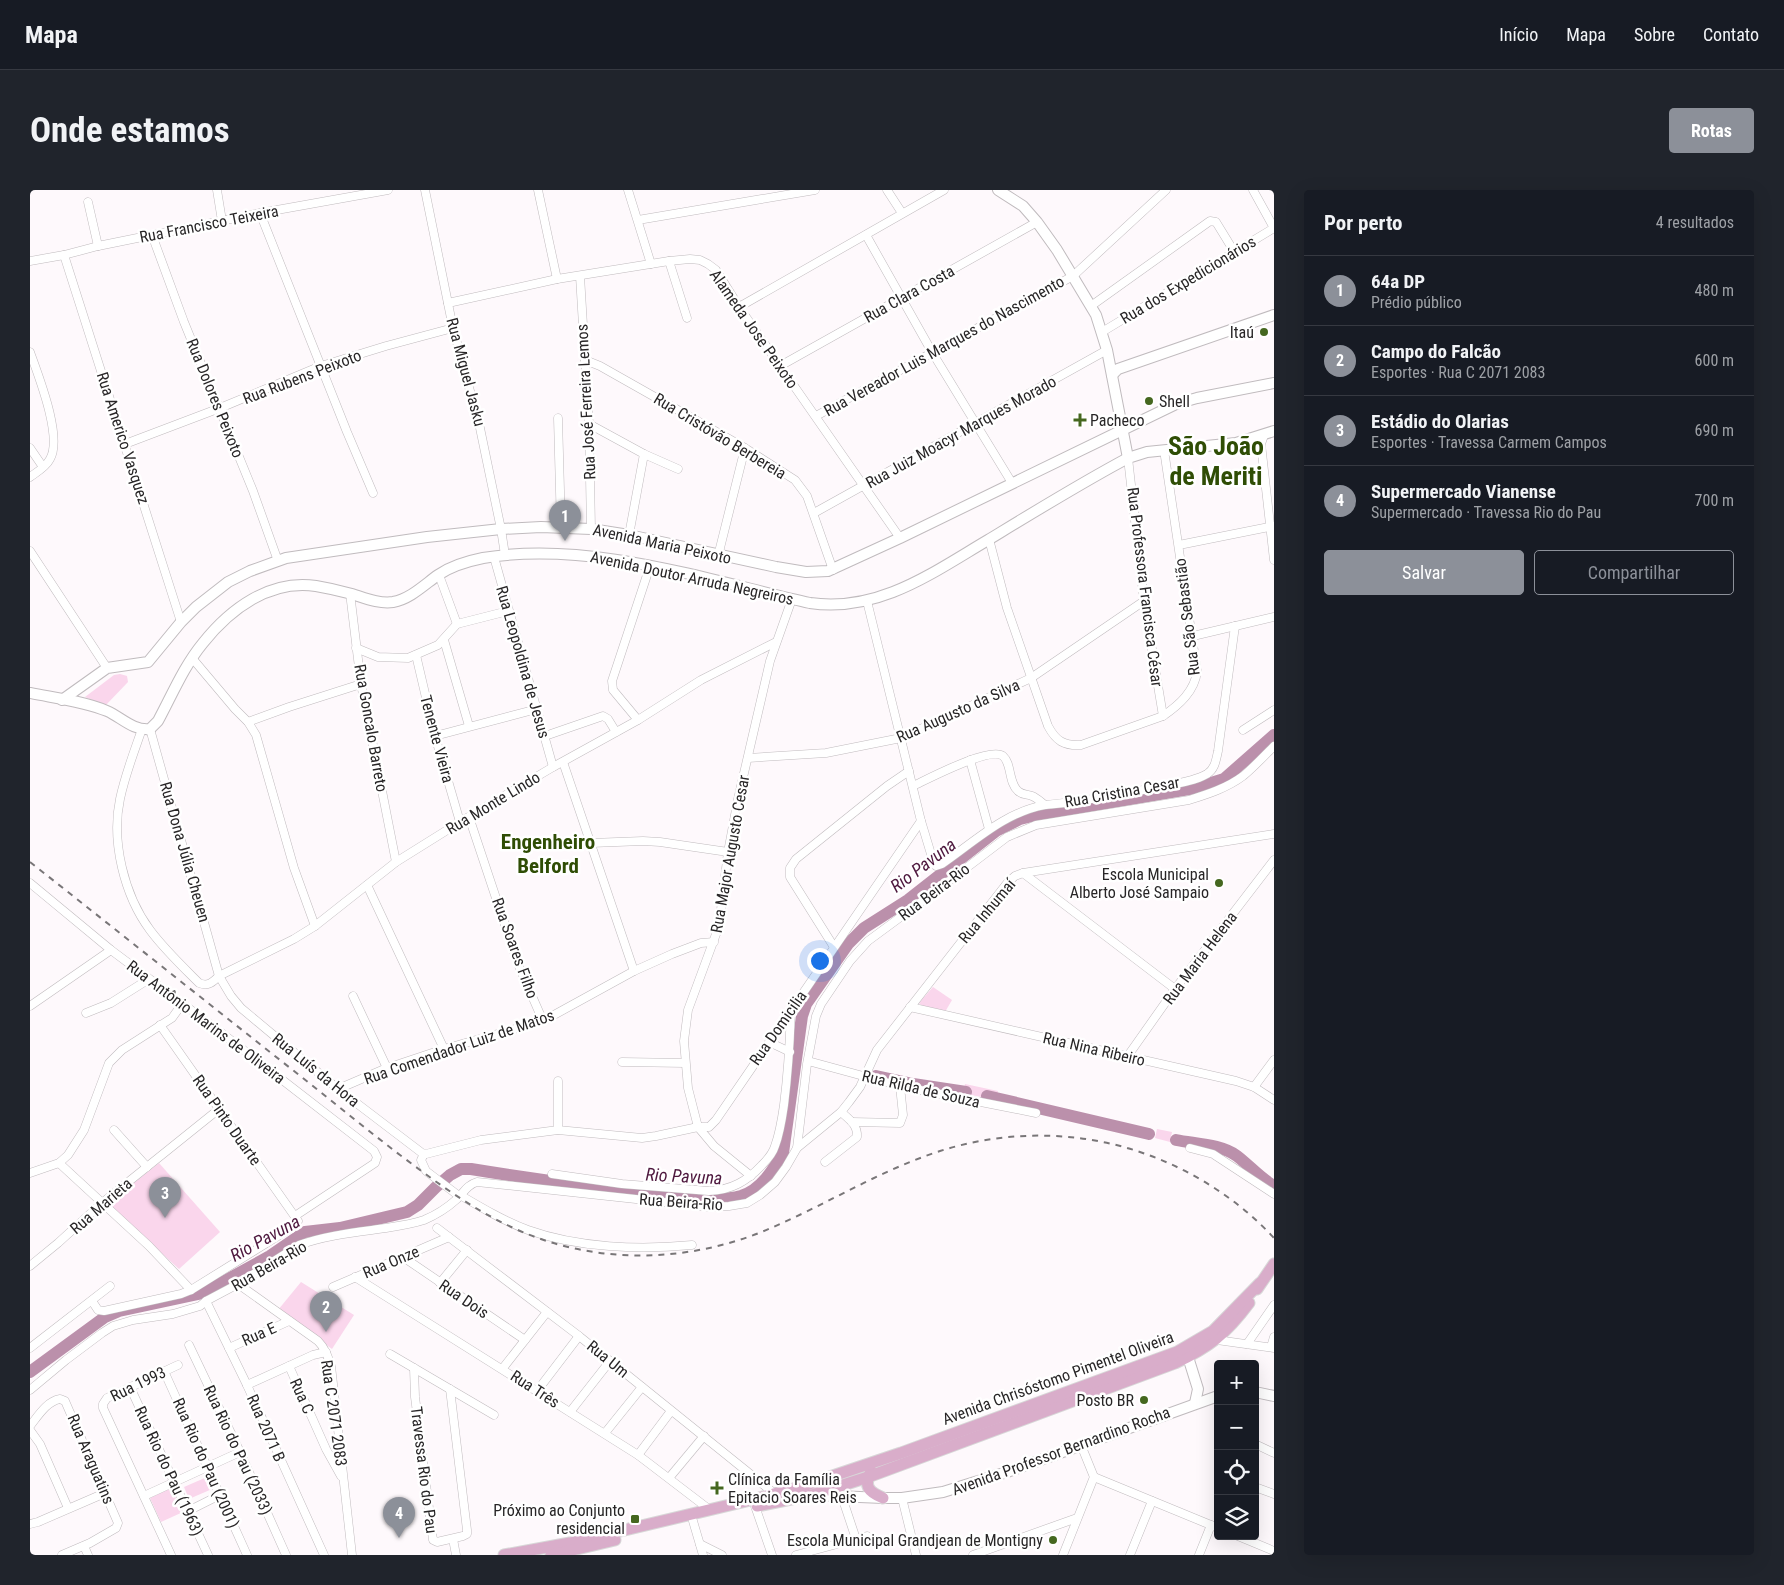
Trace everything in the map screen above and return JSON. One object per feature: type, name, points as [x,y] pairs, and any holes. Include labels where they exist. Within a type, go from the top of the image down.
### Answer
[{"type":"main road","points":[[998,190],[1023,206],[1037,222],[1073,276],[1090,306],[1102,332],[1113,370],[1128,458]]},
{"type":"main road","points":[[1113,370],[1274,315]]},
{"type":"main road","name":"Avenida Maria Peixoto","points":[[107,668],[148,662],[181,622],[208,596],[228,582],[278,560],[338,550],[502,528],[561,527],[591,529],[629,535],[718,556],[806,572],[833,570],[1176,404],[1274,383]]},
{"type":"main road","name":"Avenida Doutor Arruda Negreiros","points":[[146,729],[158,721],[202,643],[241,606],[269,591],[304,585],[350,593],[378,601],[395,602],[412,594],[439,575],[461,564],[499,556],[572,555],[650,566],[792,599],[822,604],[867,601],[904,588],[1128,458],[1147,452],[1260,439],[1274,431]]},
{"type":"main road","points":[[62,700],[107,668]]},
{"type":"main road","points":[[30,693],[107,711],[146,729]]},
{"type":"main road","points":[[1260,1283],[1274,1264]]},
{"type":"main road","name":"Avenida Chrisóstomo Pimentel Oliveira","points":[[551,1555],[755,1506],[812,1495],[868,1477],[1182,1355],[1216,1340],[1237,1318],[1260,1283]]},
{"type":"main road","name":"Avenida Chrisóstomo Pimentel Oliveira","points":[[504,1555],[570,1543],[776,1494],[1182,1355],[1213,1331],[1260,1283]]},
{"type":"main road","points":[[1182,1355],[1198,1389],[1194,1403]]},
{"type":"main road","points":[[1198,1389],[1214,1396]]},
{"type":"main road","points":[[1259,1393],[1274,1396]]},
{"type":"main road","name":"Avenida Professor Bernardino Rocha","points":[[812,1495],[902,1498],[961,1488],[1214,1396]]},
{"type":"main road","points":[[883,1498],[871,1493],[868,1488],[868,1477],[873,1467],[894,1455]]},
{"type":"street","points":[[217,190],[222,221]]},
{"type":"street","name":"Rua Francisco Teixeira","points":[[30,261],[260,213],[388,190]]},
{"type":"street","name":"Rua Miguel Jasku","points":[[425,190],[453,328],[480,428],[502,528],[499,556]]},
{"type":"street","points":[[538,190],[557,279]]},
{"type":"street","points":[[628,190],[651,264]]},
{"type":"street","points":[[638,220],[815,190]]},
{"type":"street","points":[[887,190],[902,213]]},
{"type":"street","points":[[739,307],[944,190]]},
{"type":"street","name":"Rua Vereador Luis Marques do Nascimento","points":[[816,416],[1073,276],[1166,190]]},
{"type":"street","points":[[1253,190],[1274,228]]},
{"type":"street","points":[[88,202],[98,246]]},
{"type":"street","points":[[260,213],[373,493]]},
{"type":"street","points":[[1090,306],[1210,221],[1216,222],[1235,253]]},
{"type":"street","name":"Rua Clara Costa","points":[[780,366],[1037,222]]},
{"type":"street","name":"Rua dos Expedicionários","points":[[1102,332],[1274,228]]},
{"type":"street","name":"Rua Dolores Peixoto","points":[[152,235],[184,322],[253,491],[278,560]]},
{"type":"street","points":[[866,235],[932,352],[1012,483]]},
{"type":"street","name":"Rua Americo Vasquez","points":[[64,255],[181,622]]},
{"type":"street","name":"Alameda Jose Peixoto","points":[[448,303],[557,279],[668,261],[690,259],[700,260],[708,264],[716,270],[739,307],[900,538]]},
{"type":"street","points":[[668,261],[687,318]]},
{"type":"street","name":"Rua José Ferreira Lemos","points":[[580,276],[589,424],[591,529]]},
{"type":"street","name":"Rua Rubens Peixoto","points":[[125,444],[220,408],[321,366],[453,328]]},
{"type":"street","name":"Rua Juiz Moacyr Marques Morado","points":[[814,513],[1107,350]]},
{"type":"street","points":[[30,352],[41,383],[54,439],[54,450],[51,458],[30,477]]},
{"type":"street","name":"Rua Cristóvão Berbereia","points":[[585,360],[600,366],[745,448],[795,480],[807,496],[833,570]]},
{"type":"street","points":[[558,418],[561,527]]},
{"type":"street","points":[[589,424],[644,454],[678,469]]},
{"type":"street","points":[[1260,439],[1272,526],[1274,560]]},
{"type":"street","points":[[30,448],[43,467]]},
{"type":"street","points":[[718,556],[745,448]]},
{"type":"street","name":"Rua São Sebastião","points":[[989,539],[1007,608],[1052,735],[1067,745],[1081,745],[1162,716],[1174,708],[1193,688],[1197,671],[1164,450]]},
{"type":"street","points":[[629,535],[644,454]]},
{"type":"street","name":"Rua Professora Francisca César","points":[[1128,458],[1144,601],[1162,716]]},
{"type":"street","points":[[1179,546],[1272,526]]},
{"type":"street","points":[[30,550],[107,668]]},
{"type":"street","name":"Rua Leopoldina de Jesus","points":[[499,556],[508,611],[553,768]]},
{"type":"street","points":[[638,720],[613,690],[612,681],[650,566]]},
{"type":"street","points":[[439,575],[457,624]]},
{"type":"street","name":"Rua Goncalo Barreto","points":[[350,593],[361,684],[396,862]]},
{"type":"street","name":"Rua Major Augusto Cesar","points":[[752,1176],[714,1146],[698,1127],[689,1096],[684,1041],[688,1010],[714,942],[721,916],[728,852],[770,661],[792,599]]},
{"type":"street","points":[[867,601],[921,821],[936,866],[942,864],[989,829],[1028,809],[1045,805]]},
{"type":"street","name":"Rua Augusto da Silva","points":[[748,758],[826,753],[901,738],[1031,678],[1144,601]]},
{"type":"street","points":[[356,648],[378,657],[408,658],[438,645],[457,624],[508,611]]},
{"type":"street","points":[[1193,636],[1274,617]]},
{"type":"street","name":"Rua Cristina Cesar","points":[[913,786],[970,760],[987,755],[1000,754],[1006,760],[1017,791],[1033,796],[1045,805],[1084,801],[1176,783],[1201,776],[1213,769],[1218,751],[1235,626]]},
{"type":"street","points":[[444,640],[469,726]]},
{"type":"street","name":"Rua Monte Lindo","points":[[146,729],[120,800],[117,840],[120,864],[128,887],[148,928],[199,983],[204,985],[212,984],[220,976],[294,939],[315,926],[396,862],[460,822],[638,720],[701,680],[776,642]]},
{"type":"street","name":"Tenente Vieira","points":[[416,655],[435,736],[460,822]]},
{"type":"street","points":[[192,658],[248,722],[258,740],[294,868],[315,926]]},
{"type":"street","points":[[248,722],[361,684]]},
{"type":"street","points":[[435,736],[537,709]]},
{"type":"street","points":[[1243,730],[1274,710]]},
{"type":"street","points":[[545,736],[603,716],[616,732]]},
{"type":"street","name":"Rua Dona Júlia Cheuen","points":[[146,729],[220,976]]},
{"type":"street","name":"Rua Beira-Rio","points":[[30,1390],[112,1326],[133,1320],[173,1314],[200,1306],[299,1245],[354,1233],[415,1223],[435,1215],[472,1183],[482,1182],[710,1207],[747,1203],[775,1182],[797,1148],[812,1029],[821,1004],[859,949],[868,941],[1007,837],[1036,825],[1189,800],[1209,794],[1243,776],[1274,746]]},
{"type":"street","points":[[970,760],[989,829]]},
{"type":"street","points":[[563,762],[634,972]]},
{"type":"street","points":[[834,947],[790,877],[790,868],[796,860],[887,786],[909,771]]},
{"type":"street","name":"Rua Soares Filho","points":[[469,817],[518,964],[544,1021]]},
{"type":"street","name":"Rua Domicilia","points":[[423,1154],[481,1140],[558,1130],[642,1138],[698,1127],[709,1127],[716,1120],[921,821]]},
{"type":"street","name":"Rua Inhumaí","points":[[797,1148],[841,1112],[855,1094],[877,1050],[1008,882],[1015,876],[1023,873],[1274,834]]},
{"type":"street","points":[[591,843],[660,842],[728,852]]},
{"type":"street","name":"Rua Maria Helena","points":[[1127,1057],[1175,989],[1274,860]]},
{"type":"street","points":[[1023,873],[1175,989]]},
{"type":"street","name":"Rua Antônio Marins de Oliveira","points":[[31,885],[111,950],[374,1151],[377,1157],[375,1163],[297,1219]]},
{"type":"street","points":[[366,885],[444,1049]]},
{"type":"street","name":"Rua Comendador Luiz de Matos","points":[[338,1089],[387,1068],[444,1049],[544,1021],[634,972],[688,947],[714,942]]},
{"type":"street","points":[[30,1006],[111,950]]},
{"type":"street","name":"Rua Luís da Hora","points":[[220,976],[231,996],[241,1008],[338,1089],[423,1154]]},
{"type":"street","points":[[86,1013],[111,1003],[149,979]]},
{"type":"street","points":[[353,996],[387,1068]]},
{"type":"street","points":[[30,1173],[59,1163],[74,1146],[84,1130],[109,1063],[122,1050],[172,1018],[182,1004]]},
{"type":"street","name":"Rua Nina Ribeiro","points":[[910,1007],[1254,1087],[1274,1100]]},
{"type":"street","points":[[552,1174],[622,1184],[710,1192],[723,1191],[752,1176],[775,1148],[780,1128],[790,1052],[791,1009]]},
{"type":"street","name":"Rua Pinto Duarte","points":[[160,1025],[297,1219]]},
{"type":"street","points":[[769,1042],[790,1052]]},
{"type":"street","points":[[1254,1087],[1274,1060]]},
{"type":"street","name":"Rua Rilda de Souza","points":[[808,1061],[900,1086],[1036,1113]]},
{"type":"street","points":[[622,1062],[685,1063]]},
{"type":"street","points":[[558,1082],[558,1130]]},
{"type":"street","points":[[852,1122],[900,1123],[903,1115],[900,1086]]},
{"type":"street","name":"Rua Marieta","points":[[30,1266],[102,1203],[219,1108]]},
{"type":"street","points":[[825,1162],[857,1137],[857,1131],[852,1122],[841,1112]]},
{"type":"street","points":[[114,1130],[147,1167]]},
{"type":"street","points":[[1190,1148],[1213,1154],[1274,1194]]},
{"type":"street","points":[[423,1154],[421,1160],[423,1167],[447,1186],[506,1221],[529,1230],[547,1236],[635,1248],[692,1245]]},
{"type":"street","points":[[59,1163],[149,1246],[191,1290]]},
{"type":"street","points":[[92,1301],[98,1310],[104,1311],[181,1294],[191,1290],[294,1226],[297,1219]]},
{"type":"street","name":"Rua Um","points":[[437,1228],[579,1336],[776,1494]]},
{"type":"street","name":"Rua Onze","points":[[334,1287],[449,1237]]},
{"type":"street","points":[[440,1283],[467,1250]]},
{"type":"street","name":"Rua Dois","points":[[403,1257],[525,1340]]},
{"type":"street","name":"Rua Três","points":[[355,1277],[605,1433],[638,1455],[710,1510]]},
{"type":"street","name":"Rua C 2071 2083","points":[[238,1284],[318,1342],[326,1352],[331,1366],[352,1555]]},
{"type":"street","points":[[30,1348],[110,1286]]},
{"type":"street","name":"Rua 2071 B","points":[[206,1301],[247,1385],[324,1555]]},
{"type":"street","points":[[1247,1344],[1274,1306]]},
{"type":"street","points":[[503,1368],[547,1312]]},
{"type":"street","name":"Rua E","points":[[229,1348],[289,1321]]},
{"type":"street","points":[[537,1391],[579,1336]]},
{"type":"street","points":[[1216,1340],[1272,1348],[1274,1337]]},
{"type":"street","name":"Rua Rio do Pau (2033)","points":[[188,1345],[240,1452],[286,1555]]},
{"type":"street","points":[[247,1385],[313,1355],[326,1352]]},
{"type":"street","points":[[390,1354],[494,1415]]},
{"type":"street","points":[[570,1412],[610,1361]]},
{"type":"street","name":"Rua 1993","points":[[103,1408],[107,1398],[178,1365]]},
{"type":"street","name":"Rua C","points":[[288,1366],[326,1449],[343,1480]]},
{"type":"street","name":"Travessa Rio do Pau","points":[[414,1368],[415,1397],[433,1540],[437,1542],[467,1534],[450,1389]]},
{"type":"street","name":"Rua Rio do Pau (2001)","points":[[164,1371],[247,1555]]},
{"type":"street","name":"Rua Rio do Pau (1963)","points":[[130,1387],[208,1555]]},
{"type":"street","points":[[605,1433],[642,1387]]},
{"type":"street","name":"Rua Araguatins","points":[[30,1426],[42,1410],[57,1399],[63,1400],[67,1404],[118,1526],[106,1535],[84,1546]]},
{"type":"street","name":"Rua Rio do Pau (1963)","points":[[103,1408],[171,1555]]},
{"type":"street","points":[[638,1455],[671,1411]]},
{"type":"street","points":[[30,1430],[40,1444],[68,1508]]},
{"type":"street","points":[[669,1478],[704,1436]]},
{"type":"street","points":[[1063,1555],[1094,1477],[1082,1445]]},
{"type":"street","points":[[1259,1446],[1274,1453]]},
{"type":"street","points":[[144,1496],[240,1452]]},
{"type":"street","points":[[1094,1477],[1214,1526],[1199,1555]]},
{"type":"street","points":[[1259,1488],[1274,1494]]},
{"type":"street","points":[[30,1524],[105,1493]]},
{"type":"street","points":[[188,1511],[220,1495]]},
{"type":"street","points":[[842,1497],[856,1539]]},
{"type":"street","points":[[902,1498],[916,1555]]},
{"type":"street","points":[[1130,1555],[1152,1501]]},
{"type":"street","points":[[755,1506],[772,1555]]},
{"type":"street","points":[[973,1555],[1077,1518]]},
{"type":"street","points":[[693,1521],[703,1555]]},
{"type":"street","points":[[796,1555],[867,1536]]},
{"type":"street","points":[[453,1539],[456,1555]]},
{"type":"street","points":[[1246,1540],[1270,1552]]},
{"type":"street","points":[[700,1544],[722,1555]]},
{"type":"street","points":[[62,1555],[84,1546],[88,1555]]},
{"type":"shaded area","points":[[114,675],[127,676],[128,682],[105,706],[85,697]]},
{"type":"shaded area","points":[[933,987],[952,1000],[945,1012],[923,1007],[919,1003]]},
{"type":"shaded area","points":[[965,1084],[998,1091],[997,1096],[987,1094],[986,1098],[966,1094]]},
{"type":"shaded area","points":[[1157,1129],[1172,1132],[1170,1142],[1155,1138]]},
{"type":"shaded area","points":[[159,1163],[220,1232],[179,1269],[107,1204]]},
{"type":"shaded area","points":[[301,1282],[354,1315],[332,1349],[278,1310]]},
{"type":"shaded area","points":[[207,1477],[212,1489],[189,1499],[184,1487]]},
{"type":"shaded area","points":[[171,1488],[183,1512],[161,1522],[150,1498]]},
{"type":"waterway","name":"Rio Pavuna","points":[[30,1372],[105,1317],[119,1311],[203,1293],[270,1256],[305,1232],[340,1228],[407,1212],[418,1205],[450,1175],[461,1169],[698,1198],[724,1199],[748,1193],[766,1179],[783,1153],[802,1016],[806,1004],[848,944],[864,928],[908,900],[996,831],[1020,819],[1195,788],[1224,779],[1274,735]]},
{"type":"waterway","points":[[876,1076],[966,1092]]},
{"type":"waterway","points":[[987,1096],[1149,1134]]},
{"type":"waterway","points":[[1176,1140],[1216,1147],[1231,1152],[1274,1186]]},
{"type":"railway","points":[[30,862],[420,1170],[479,1210],[521,1232],[544,1240],[568,1247],[619,1255],[671,1254],[696,1251],[747,1238],[792,1219],[875,1177],[940,1151],[988,1140],[1038,1136],[1063,1136],[1113,1144],[1175,1166],[1228,1197],[1260,1223],[1274,1238]]},
{"type":"place","name":"Itaú","points":[[1264,332]]},
{"type":"place","name":"Shell","points":[[1149,401]]},
{"type":"place","name":"Pacheco","points":[[1080,420]]},
{"type":"place","name":"64a DP","points":[[565,541]]},
{"type":"place","name":"Escola Municipal Alberto José Sampaio","points":[[1219,883]]},
{"type":"place","name":"Estádio do Olarias","points":[[165,1218]]},
{"type":"place","name":"Campo do Falcão","points":[[326,1332]]},
{"type":"place","name":"Posto BR","points":[[1144,1400]]},
{"type":"place","name":"Clínica da Família Epitacio Soares Reis","points":[[717,1488]]},
{"type":"place","name":"Próximo ao Conjunto residencial","points":[[635,1519]]},
{"type":"place","name":"Supermercado Vianense","points":[[399,1538]]},
{"type":"place","name":"Escola Municipal Grandjean de Montigny","points":[[1053,1540]]},
{"type":"district","name":"São João de Meriti","points":[[1216,461]]},
{"type":"district","name":"Engenheiro Belford","points":[[548,854]]}]
